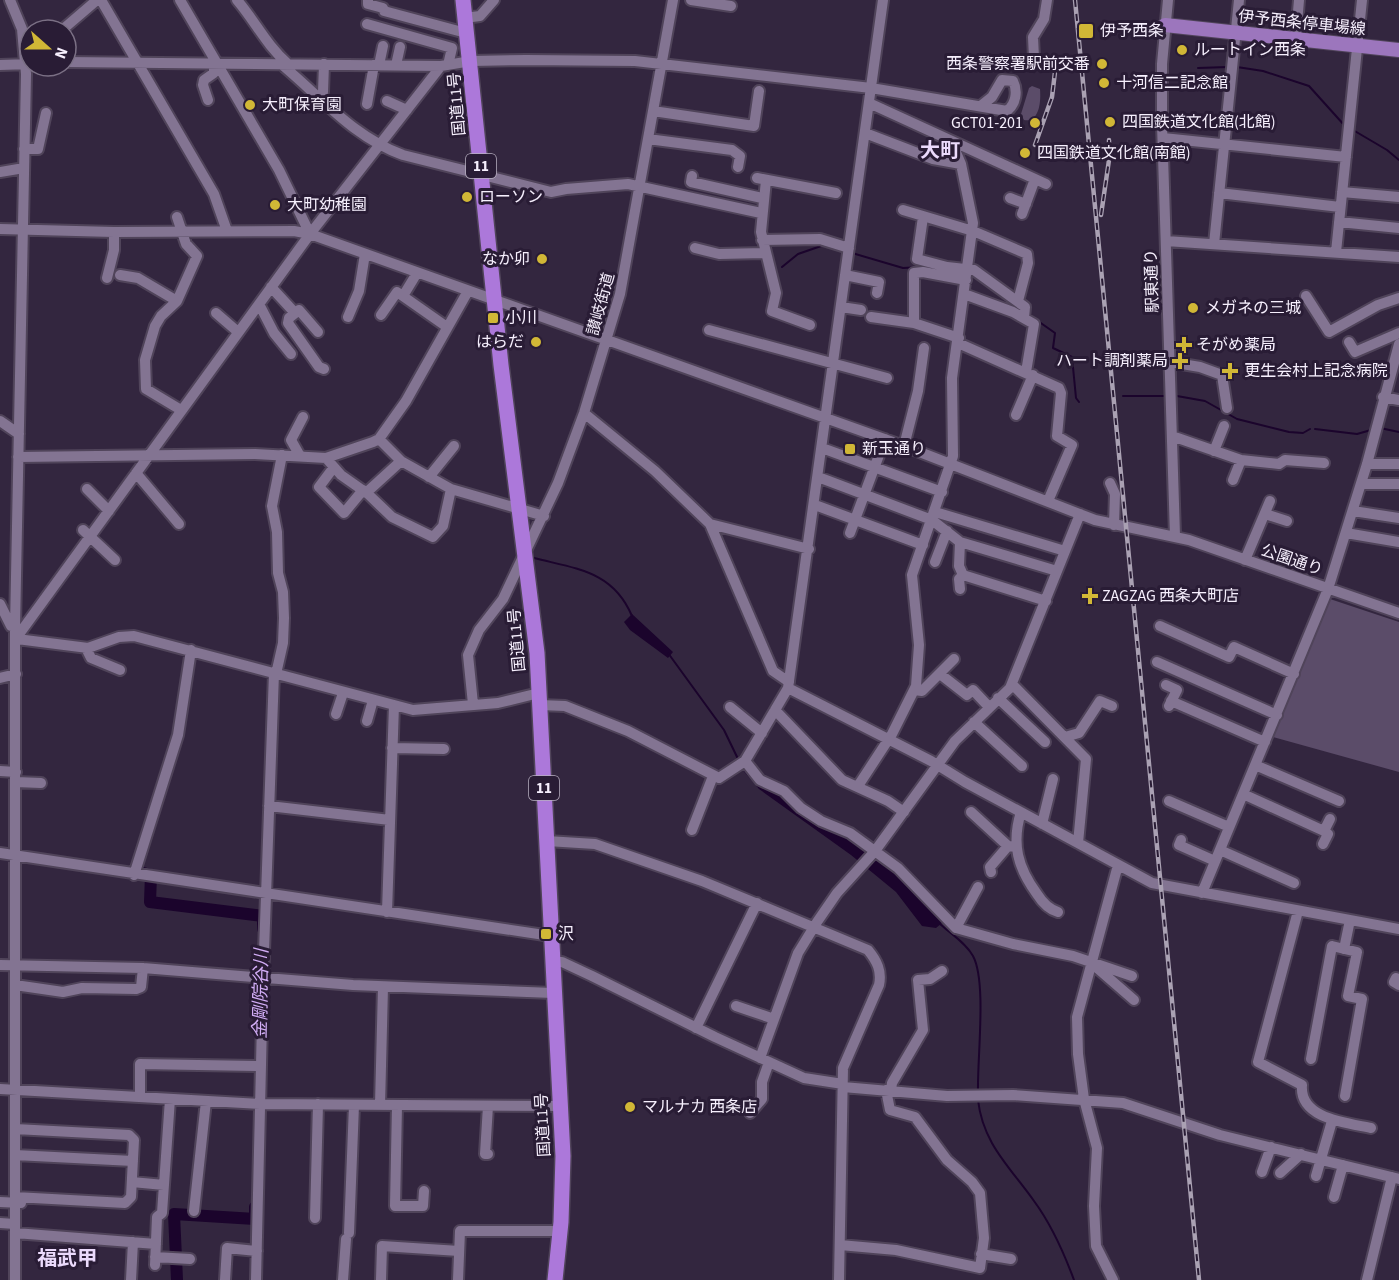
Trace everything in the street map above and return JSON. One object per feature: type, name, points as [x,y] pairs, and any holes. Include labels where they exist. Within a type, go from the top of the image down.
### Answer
[{"type":"highway","name":"国道11号","points":[[463,0],[494,299],[526,555],[539,699],[563,1156],[560,1231],[555,1280]]},
{"type":"main road","name":"伊予西条停車場線","points":[[1165,25],[1236,33],[1295,43],[1357,45],[1399,50]]},
{"type":"street","points":[[10,0],[18,19]]},
{"type":"street","points":[[77,18],[99,0],[214,194],[227,231]]},
{"type":"street","points":[[180,0],[215,64],[279,170],[310,234]]},
{"type":"street","points":[[237,0],[264,34],[272,50],[285,64],[351,127],[380,145],[426,161],[482,173],[551,192],[618,185],[639,186],[761,213]]},
{"type":"street","points":[[368,0],[368,4],[383,8],[384,11],[465,26],[480,16],[495,0]]},
{"type":"street","name":"讃岐街道","points":[[474,704],[468,655],[479,630],[503,599],[544,516],[584,413],[607,338],[625,271],[674,0]]},
{"type":"street","points":[[691,0],[730,6]]},
{"type":"street","points":[[0,604],[16,634],[86,648],[126,636],[191,650],[343,693],[413,710],[539,699],[565,706],[628,731],[719,778],[742,763],[789,685],[883,0]]},
{"type":"street","points":[[1034,58],[1033,38],[1044,18],[1047,0]]},
{"type":"street","name":"駅東通り","points":[[1168,0],[1162,64],[1162,138],[1175,536]]},
{"type":"street","points":[[1214,244],[1239,0]]},
{"type":"street","points":[[1295,43],[1299,0]]},
{"type":"street","points":[[1335,252],[1362,0]]},
{"type":"street","points":[[16,634],[86,533],[109,511],[310,234],[445,65],[452,48],[420,35],[387,26],[367,24]]},
{"type":"street","points":[[367,104],[383,46]]},
{"type":"street","points":[[396,65],[400,47]]},
{"type":"street","points":[[78,62],[445,65],[471,61],[599,61],[662,64],[871,88],[1007,111],[1013,104],[1016,88],[1013,81],[1002,80],[992,97],[982,105]]},
{"type":"street","points":[[0,65],[18,64]]},
{"type":"street","points":[[208,100],[203,85],[204,80],[214,73],[215,64]]},
{"type":"street","points":[[323,92],[324,64]]},
{"type":"street","points":[[15,1280],[16,634],[27,78]]},
{"type":"street","points":[[653,111],[754,126],[759,91]]},
{"type":"street","points":[[992,97],[994,104],[1002,110]]},
{"type":"street","points":[[387,101],[407,110]]},
{"type":"street","points":[[869,103],[952,143],[1046,184]]},
{"type":"street","points":[[24,149],[38,149],[46,113]]},
{"type":"street","points":[[865,133],[933,159],[961,164]]},
{"type":"street","points":[[1162,138],[1346,157]]},
{"type":"street","points":[[648,139],[732,150],[740,156],[738,167]]},
{"type":"street","points":[[858,786],[888,739],[914,690],[919,645],[912,575],[934,516],[950,463],[952,378],[973,231],[961,164],[952,143]]},
{"type":"street","points":[[0,172],[24,168]]},
{"type":"street","points":[[692,176],[692,182],[762,198]]},
{"type":"street","points":[[810,325],[772,311],[776,293],[762,240],[761,179],[836,194]]},
{"type":"street","points":[[1010,198],[1024,209],[1035,179]]},
{"type":"street","points":[[1342,192],[1399,197]]},
{"type":"street","points":[[1219,193],[1340,207]]},
{"type":"street","points":[[903,210],[973,231],[1027,254],[1023,310]]},
{"type":"street","points":[[177,217],[186,244],[197,256],[177,301],[161,316],[155,326],[145,360],[147,373],[144,384],[146,389],[181,410]]},
{"type":"street","points":[[923,217],[917,259],[967,274]]},
{"type":"street","points":[[1339,222],[1399,228]]},
{"type":"street","name":"公園通り","points":[[0,229],[114,232],[294,231],[310,234],[826,417],[1080,514],[1114,525],[1175,536],[1399,613]]},
{"type":"street","points":[[107,278],[114,250],[114,232]]},
{"type":"street","points":[[762,240],[820,239],[848,251]]},
{"type":"street","points":[[1166,241],[1399,257]]},
{"type":"street","points":[[694,248],[719,254],[766,254]]},
{"type":"street","points":[[348,316],[359,291],[365,254]]},
{"type":"street","points":[[914,322],[914,273],[923,272],[967,274],[974,270],[1023,310],[1034,324],[1030,373],[1016,415]]},
{"type":"street","points":[[403,296],[417,273]]},
{"type":"street","points":[[120,275],[138,278],[177,301]]},
{"type":"street","points":[[845,275],[879,282],[877,293]]},
{"type":"street","points":[[271,287],[295,313]]},
{"type":"street","points":[[18,458],[282,455],[326,458],[379,439],[406,401],[468,291]]},
{"type":"street","points":[[381,315],[397,292],[447,327]]},
{"type":"street","points":[[964,294],[1023,310]]},
{"type":"street","points":[[1306,296],[1329,333],[1378,305],[1399,298]]},
{"type":"street","points":[[259,304],[274,333],[291,354]]},
{"type":"street","points":[[841,307],[861,310]]},
{"type":"street","points":[[318,332],[299,310],[289,318],[288,322],[319,366],[324,369]]},
{"type":"street","points":[[216,313],[238,332]]},
{"type":"street","points":[[871,316],[914,322],[959,340],[1059,388],[1061,393],[1057,436],[1072,446],[1048,501]]},
{"type":"street","points":[[709,330],[887,378]]},
{"type":"street","points":[[1349,342],[1355,352],[1399,333]]},
{"type":"street","points":[[904,446],[918,391],[924,348]]},
{"type":"street","points":[[1202,893],[1328,589],[1367,464],[1374,429],[1398,349]]},
{"type":"street","points":[[1170,362],[1200,367],[1222,375],[1227,408]]},
{"type":"street","points":[[1383,397],[1399,400]]},
{"type":"street","points":[[584,413],[655,471],[710,524],[773,672],[789,685],[1139,877],[1161,885],[1399,929]]},
{"type":"street","points":[[300,456],[291,440],[303,417]]},
{"type":"street","points":[[0,421],[19,434]]},
{"type":"street","points":[[1214,451],[1224,426]]},
{"type":"street","points":[[1172,436],[1241,460],[1279,464],[1285,460],[1324,463]]},
{"type":"street","points":[[379,439],[401,461],[451,489],[544,516]]},
{"type":"street","points":[[850,534],[885,439]]},
{"type":"street","points":[[429,477],[454,446]]},
{"type":"street","points":[[822,448],[942,492]]},
{"type":"street","points":[[256,1280],[269,807],[275,674],[283,643],[284,618],[283,592],[278,573],[277,532],[272,506],[282,455]]},
{"type":"street","points":[[326,458],[392,517],[433,537],[443,526],[451,489]]},
{"type":"street","points":[[1233,480],[1241,460]]},
{"type":"street","points":[[334,467],[319,487],[344,513],[365,491],[401,461]]},
{"type":"street","points":[[1367,464],[1399,464]]},
{"type":"street","points":[[134,476],[175,523]]},
{"type":"street","points":[[818,477],[864,495],[934,516],[1065,551]]},
{"type":"street","points":[[1110,483],[1114,494],[1114,525]]},
{"type":"street","points":[[1361,484],[1399,484]]},
{"type":"street","points":[[87,489],[109,511]]},
{"type":"street","points":[[1245,560],[1270,501]]},
{"type":"street","points":[[815,505],[923,545]]},
{"type":"street","points":[[1353,511],[1399,518]]},
{"type":"street","points":[[750,1113],[762,1099],[765,1060],[774,1019],[798,953],[814,927],[862,864],[874,852],[937,765],[974,722],[1012,684],[1080,514]]},
{"type":"street","points":[[1265,514],[1287,521]]},
{"type":"street","points":[[934,516],[946,531],[960,542],[1057,571]]},
{"type":"street","points":[[710,524],[809,549]]},
{"type":"street","points":[[774,539],[778,527]]},
{"type":"street","points":[[935,562],[946,531]]},
{"type":"street","points":[[86,533],[115,560]]},
{"type":"street","points":[[1346,533],[1399,542]]},
{"type":"street","points":[[960,542],[959,566],[963,575],[1046,601]]},
{"type":"street","points":[[960,589],[959,579],[963,575]]},
{"type":"street","points":[[1160,627],[1229,657],[1234,647],[1294,674]]},
{"type":"street","points":[[86,648],[91,657],[120,670]]},
{"type":"street","points":[[134,875],[178,735],[191,650]]},
{"type":"street","points":[[914,690],[922,691],[954,659]]},
{"type":"street","points":[[1157,662],[1277,715]]},
{"type":"street","points":[[0,678],[16,674]]},
{"type":"street","points":[[940,674],[967,695],[973,690],[989,707]]},
{"type":"street","points":[[1012,684],[1086,759],[1078,843]]},
{"type":"street","points":[[1166,685],[1176,690],[1170,704],[1265,742]]},
{"type":"street","points":[[336,714],[343,693]]},
{"type":"street","points":[[998,698],[1045,742]]},
{"type":"street","points":[[367,721],[373,700]]},
{"type":"street","points":[[1065,737],[1079,733],[1100,701],[1112,706]]},
{"type":"street","points":[[387,912],[394,705]]},
{"type":"street","points":[[730,707],[762,733]]},
{"type":"street","points":[[775,711],[842,780],[858,786],[904,812]]},
{"type":"street","points":[[974,722],[1022,766]]},
{"type":"street","points":[[392,748],[444,749]]},
{"type":"street","points":[[742,763],[760,780],[784,791],[811,815],[843,829],[907,876],[956,928],[1092,962],[1132,976]]},
{"type":"street","points":[[1255,765],[1339,801]]},
{"type":"street","points":[[0,771],[41,783]]},
{"type":"street","points":[[692,830],[713,776]]},
{"type":"street","points":[[1042,824],[1053,779]]},
{"type":"street","points":[[1243,794],[1324,831],[1328,834],[1323,844]]},
{"type":"street","points":[[1169,801],[1229,827]]},
{"type":"street","points":[[269,807],[390,820]]},
{"type":"street","points":[[971,812],[1012,847],[1024,877],[1041,900],[1051,910],[1058,912]]},
{"type":"street","points":[[991,872],[990,867],[1012,847],[1021,812]]},
{"type":"street","points":[[1324,831],[1330,819]]},
{"type":"street","points":[[1181,840],[1179,845],[1215,861]]},
{"type":"street","points":[[547,841],[595,844],[702,881],[868,950],[876,962],[880,974],[876,992],[845,1061],[839,1280]]},
{"type":"street","points":[[1220,850],[1294,883]]},
{"type":"street","points":[[0,853],[551,936]]},
{"type":"street","points":[[1113,1280],[1096,1246],[1094,1206],[1098,1148],[1084,1099],[1078,1054],[1077,1017],[1118,865]]},
{"type":"street","points":[[956,928],[978,886]]},
{"type":"street","points":[[696,1028],[757,903]]},
{"type":"street","points":[[1299,910],[1258,1062],[1302,1085],[1301,1094],[1307,1106],[1332,1121],[1371,1128]]},
{"type":"street","points":[[1344,949],[1350,920]]},
{"type":"street","points":[[1311,1059],[1332,946],[1357,952],[1348,996],[1362,999],[1345,1096]]},
{"type":"street","points":[[552,962],[562,962],[804,1078],[843,1086],[948,1096],[1013,1095],[1124,1102],[1220,1135],[1396,1178],[1367,1280]]},
{"type":"street","points":[[1092,962],[1134,1000]]},
{"type":"street","points":[[0,965],[143,968],[383,987],[553,993]]},
{"type":"street","points":[[15,985],[63,992],[82,988],[136,989],[141,987],[143,968]]},
{"type":"street","points":[[840,1245],[896,1250],[980,1268],[984,1218],[980,1193],[947,1160],[915,1117],[890,1110],[889,1090],[923,1030],[918,980],[930,979],[942,971]]},
{"type":"street","points":[[380,1105],[383,987]]},
{"type":"street","points":[[736,1006],[774,1019]]},
{"type":"street","points":[[140,1097],[140,1064],[261,1066]]},
{"type":"street","points":[[0,1089],[260,1104],[561,1107]]},
{"type":"street","points":[[170,1099],[162,1214],[157,1217],[155,1261],[190,1259]]},
{"type":"street","points":[[194,1211],[206,1101]]},
{"type":"street","points":[[315,1218],[318,1104]]},
{"type":"street","points":[[343,1280],[354,1105]]},
{"type":"street","points":[[397,1105],[395,1206],[423,1206],[423,1191]]},
{"type":"street","points":[[488,1106],[484,1154],[488,1154]]},
{"type":"street","points":[[1316,1176],[1332,1121]]},
{"type":"street","points":[[0,1202],[15,1200],[125,1203],[131,1197],[134,1140],[129,1135],[15,1129]]},
{"type":"street","points":[[1262,1172],[1271,1147]]},
{"type":"street","points":[[1280,1173],[1301,1154]]},
{"type":"street","points":[[15,1155],[133,1161]]},
{"type":"street","points":[[1334,1197],[1343,1165]]},
{"type":"street","points":[[132,1182],[164,1185]]},
{"type":"street","points":[[15,1200],[129,1208]]},
{"type":"street","points":[[0,1223],[15,1229],[156,1244]]},
{"type":"street","points":[[458,1280],[460,1231],[560,1231]]},
{"type":"street","points":[[131,1280],[133,1242]]},
{"type":"street","points":[[381,1280],[382,1246],[459,1251]]},
{"type":"street","points":[[225,1280],[227,1248],[257,1251]]},
{"type":"street","points":[[981,1254],[1011,1259]]},
{"type":"shaded area","points":[[1032,86],[1040,89],[1038,110],[1033,118],[1024,120],[1021,114],[1029,88]]},
{"type":"shaded area","points":[[1330,599],[1399,622],[1399,772],[1273,737]]},
{"type":"shaded area","points":[[632,614],[673,652],[668,658],[630,630],[624,622]]},
{"type":"shaded area","points":[[741,768],[896,870],[950,928],[942,923],[936,928],[922,926],[896,892],[851,855],[759,789]]},
{"type":"waterway","points":[[1198,68],[1228,67]]},
{"type":"waterway","points":[[1237,67],[1263,71],[1309,86],[1345,126]]},
{"type":"waterway","points":[[1353,130],[1387,150],[1399,160]]},
{"type":"waterway","points":[[782,267],[798,254],[824,245]]},
{"type":"waterway","points":[[852,253],[903,268],[922,267]]},
{"type":"waterway","points":[[1028,314],[1055,333],[1053,348],[1072,357],[1076,398],[1079,402]]},
{"type":"waterway","points":[[1123,396],[1164,396]]},
{"type":"waterway","points":[[1177,396],[1205,401],[1237,419],[1289,432],[1303,433],[1310,429]]},
{"type":"waterway","points":[[1380,428],[1399,432]]},
{"type":"waterway","points":[[1315,429],[1357,434],[1371,430]]},
{"type":"waterway","points":[[534,558],[579,569],[604,581],[624,601],[632,616]]},
{"type":"waterway","points":[[668,653],[724,730],[739,761]]},
{"type":"waterway","name":"金剛院谷川","points":[[143,873],[151,875],[150,902],[263,916],[263,929]]},
{"type":"waterway","points":[[940,924],[966,947],[973,956],[977,968],[980,984],[978,1092]]},
{"type":"waterway","points":[[978,1100],[985,1130],[999,1154],[1046,1219],[1074,1280]]},
{"type":"waterway","name":"金剛院谷川","points":[[177,1280],[174,1214],[255,1219],[255,1207]]},
{"type":"railway","points":[[1075,0],[1199,1280]]},
{"type":"railway","points":[[1035,145],[1052,97],[1055,72]]},
{"type":"railway","points":[[1101,215],[1109,160],[1109,140]]},
{"type":"place","name":"伊予西条","points":[[1086,31]]},
{"type":"place","name":"ルートイン西条","points":[[1182,50]]},
{"type":"place","name":"西条警察署駅前交番","points":[[1102,64]]},
{"type":"place","name":"十河信二記念館","points":[[1104,83]]},
{"type":"place","name":"大町保育園","points":[[250,105]]},
{"type":"place","name":"四国鉄道文化館(北館)","points":[[1110,122]]},
{"type":"place","name":"GCT01-201","points":[[1035,123]]},
{"type":"place","name":"四国鉄道文化館(南館)","points":[[1025,153]]},
{"type":"place","name":"ローソン","points":[[467,197]]},
{"type":"place","name":"大町幼稚園","points":[[275,205]]},
{"type":"place","name":"なか卯","points":[[542,259]]},
{"type":"place","name":"メガネの三城","points":[[1193,308]]},
{"type":"place","name":"小川","points":[[493,318]]},
{"type":"place","name":"はらだ","points":[[536,342]]},
{"type":"place","name":"そがめ薬局","points":[[1184,345]]},
{"type":"place","name":"ハート調剤薬局","points":[[1180,361]]},
{"type":"place","name":"更生会村上記念病院","points":[[1230,371]]},
{"type":"place","name":"新玉通り","points":[[850,449]]},
{"type":"place","name":"ZAGZAG 西条大町店","points":[[1090,596]]},
{"type":"place","name":"沢","points":[[546,934]]},
{"type":"place","name":"マルナカ 西条店","points":[[630,1107]]},
{"type":"district","name":"大町","points":[[940,151]]},
{"type":"district","name":"福武甲","points":[[67,1259]]}]
